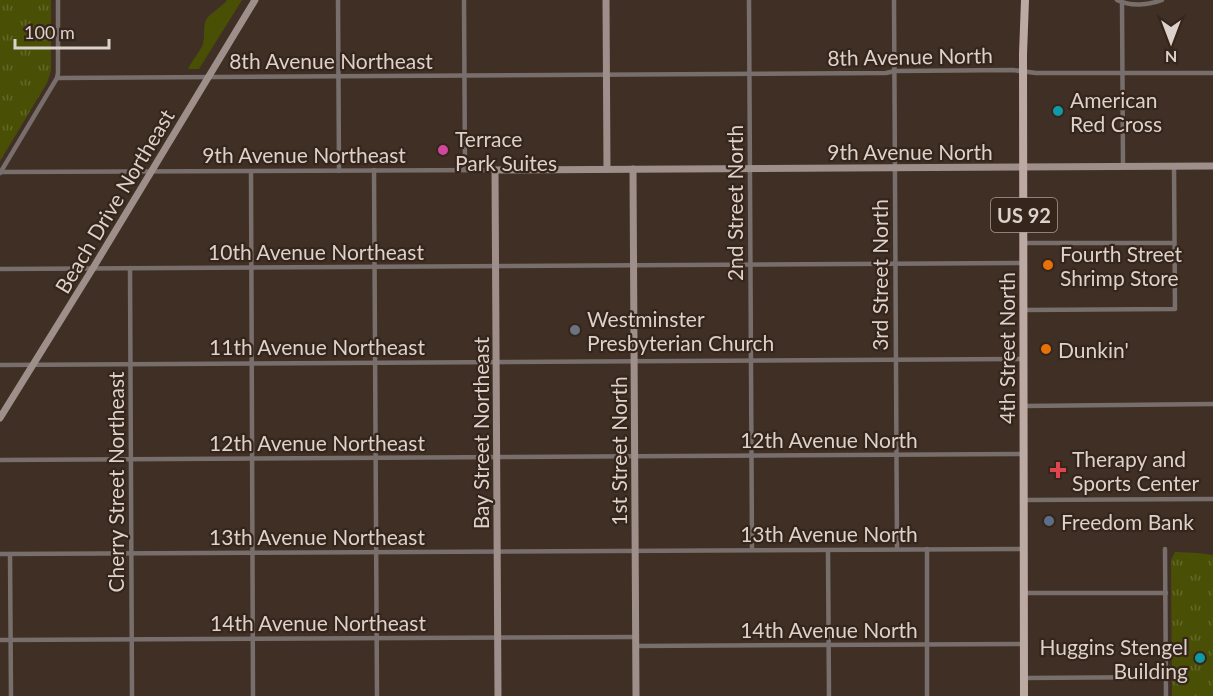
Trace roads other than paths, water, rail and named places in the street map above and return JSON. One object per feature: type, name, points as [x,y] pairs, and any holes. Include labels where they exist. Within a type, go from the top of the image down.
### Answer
[{"type":"main road","name":"4th Street North","points":[[1024,696],[1023,72],[1025,0]]},
{"type":"street","points":[[0,173],[57,78],[57,0]]},
{"type":"street","name":"Beach Drive Northeast","points":[[0,418],[255,0]]},
{"type":"street","points":[[338,0],[339,171]]},
{"type":"street","points":[[464,0],[465,170]]},
{"type":"street","points":[[606,0],[607,169]]},
{"type":"street","name":"2nd Street North","points":[[749,0],[752,550]]},
{"type":"street","name":"3rd Street North","points":[[894,0],[897,549]]},
{"type":"street","points":[[1123,166],[1120,1],[1153,4],[1162,0]]},
{"type":"street","name":"8th Avenue North","points":[[606,75],[1013,70],[1023,72],[1213,73]]},
{"type":"street","name":"8th Avenue Northeast","points":[[57,78],[606,75]]},
{"type":"street","points":[[1024,310],[1175,309],[1174,166]]},
{"type":"street","name":"9th Avenue North","points":[[607,169],[1213,166]]},
{"type":"street","name":"9th Avenue Northeast","points":[[0,173],[607,169]]},
{"type":"street","name":"1st Street North","points":[[633,169],[636,696]]},
{"type":"street","points":[[374,170],[377,696]]},
{"type":"street","name":"Bay Street Northeast","points":[[495,170],[498,696]]},
{"type":"street","points":[[250,171],[254,696]]},
{"type":"street","points":[[1024,243],[1174,243]]},
{"type":"street","name":"10th Avenue Northeast","points":[[0,269],[1024,263]]},
{"type":"street","name":"Cherry Street Northeast","points":[[130,268],[132,696]]},
{"type":"street","name":"11th Avenue Northeast","points":[[0,365],[1024,359]]},
{"type":"street","points":[[1024,405],[1213,405]]},
{"type":"street","name":"12th Avenue North","points":[[634,456],[1024,454]]},
{"type":"street","name":"12th Avenue Northeast","points":[[0,460],[634,456]]},
{"type":"street","points":[[1024,500],[1213,499]]},
{"type":"street","points":[[927,549],[927,696]]},
{"type":"street","name":"13th Avenue North","points":[[635,551],[1024,549]]},
{"type":"street","points":[[1165,549],[1166,696]]},
{"type":"street","points":[[828,550],[829,696]]},
{"type":"street","name":"13th Avenue Northeast","points":[[0,554],[635,551]]},
{"type":"street","points":[[10,554],[11,696]]},
{"type":"street","points":[[1024,593],[1166,593]]},
{"type":"street","name":"14th Avenue Northeast","points":[[0,640],[635,637]]},
{"type":"street","name":"14th Avenue North","points":[[635,646],[1024,644]]},
{"type":"street","points":[[1024,678],[1166,677]]},
{"type":"place","name":"American Red Cross","points":[[1058,111]]},
{"type":"place","name":"Terrace Park Suites","points":[[443,150]]},
{"type":"place","name":"Fourth Street Shrimp Store","points":[[1048,265]]},
{"type":"place","name":"Westminster Presbyterian Church","points":[[575,330]]},
{"type":"place","name":"Dunkin'","points":[[1046,349]]},
{"type":"place","name":"Therapy and Sports Center","points":[[1058,470]]},
{"type":"place","name":"Freedom Bank","points":[[1049,521]]},
{"type":"place","name":"Huggins Stengel Building","points":[[1200,658]]}]
